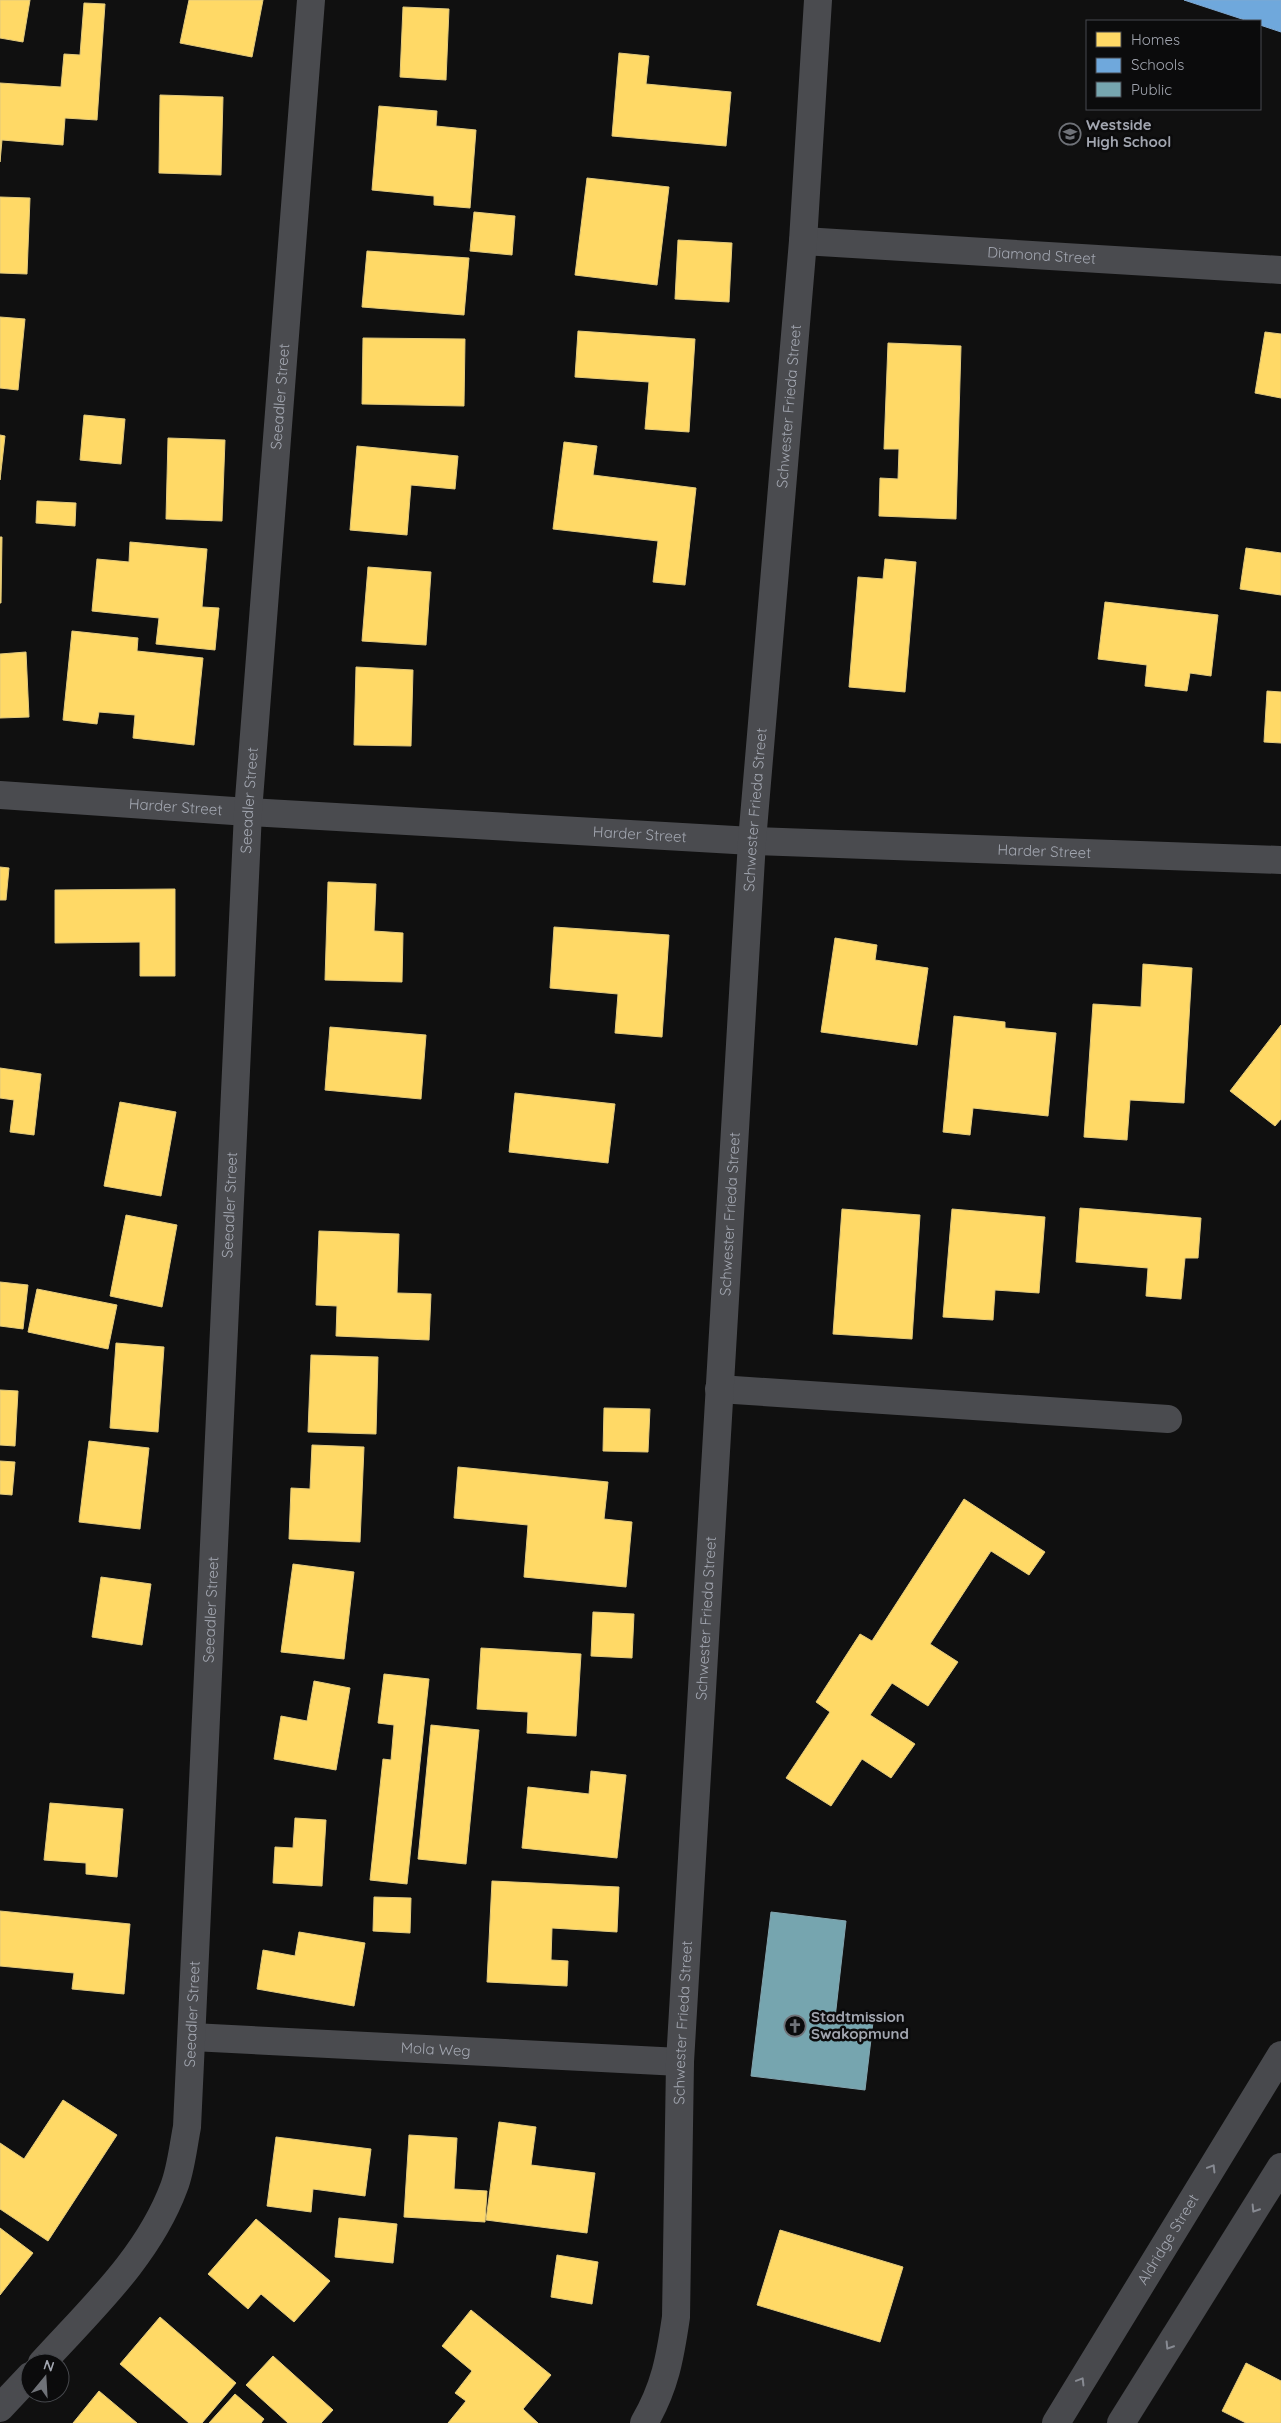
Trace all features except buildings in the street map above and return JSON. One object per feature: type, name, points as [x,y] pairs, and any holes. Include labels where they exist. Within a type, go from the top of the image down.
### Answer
[{"type":"street","name":"Seeadler Street","points":[[51,2353],[118,2280],[155,2230],[175,2186],[187,2127],[248,812],[311,0]]},
{"type":"street","name":"Schwester Frieda Street","points":[[644,2423],[658,2399],[670,2359],[676,2317],[680,2062],[752,841],[803,241],[818,0]]},
{"type":"street","name":"Diamond Street","points":[[803,241],[1281,270]]},
{"type":"street","name":"Harder Street","points":[[0,795],[248,812],[752,841],[1281,860]]},
{"type":"street","points":[[719,1389],[1168,1419]]},
{"type":"street","name":"Mola Weg","points":[[192,2037],[680,2062]]},
{"type":"street","name":"Aldridge Street","points":[[1056,2423],[1281,2055]]},
{"type":"street","points":[[1120,2423],[1281,2167]]},
{"type":"street","points":[[0,2408],[20,2387]]},
{"type":"place","name":"Westside High School","points":[[1070,134]]},
{"type":"place","name":"Stadtmission Swakopmund","points":[[795,2026]]}]
